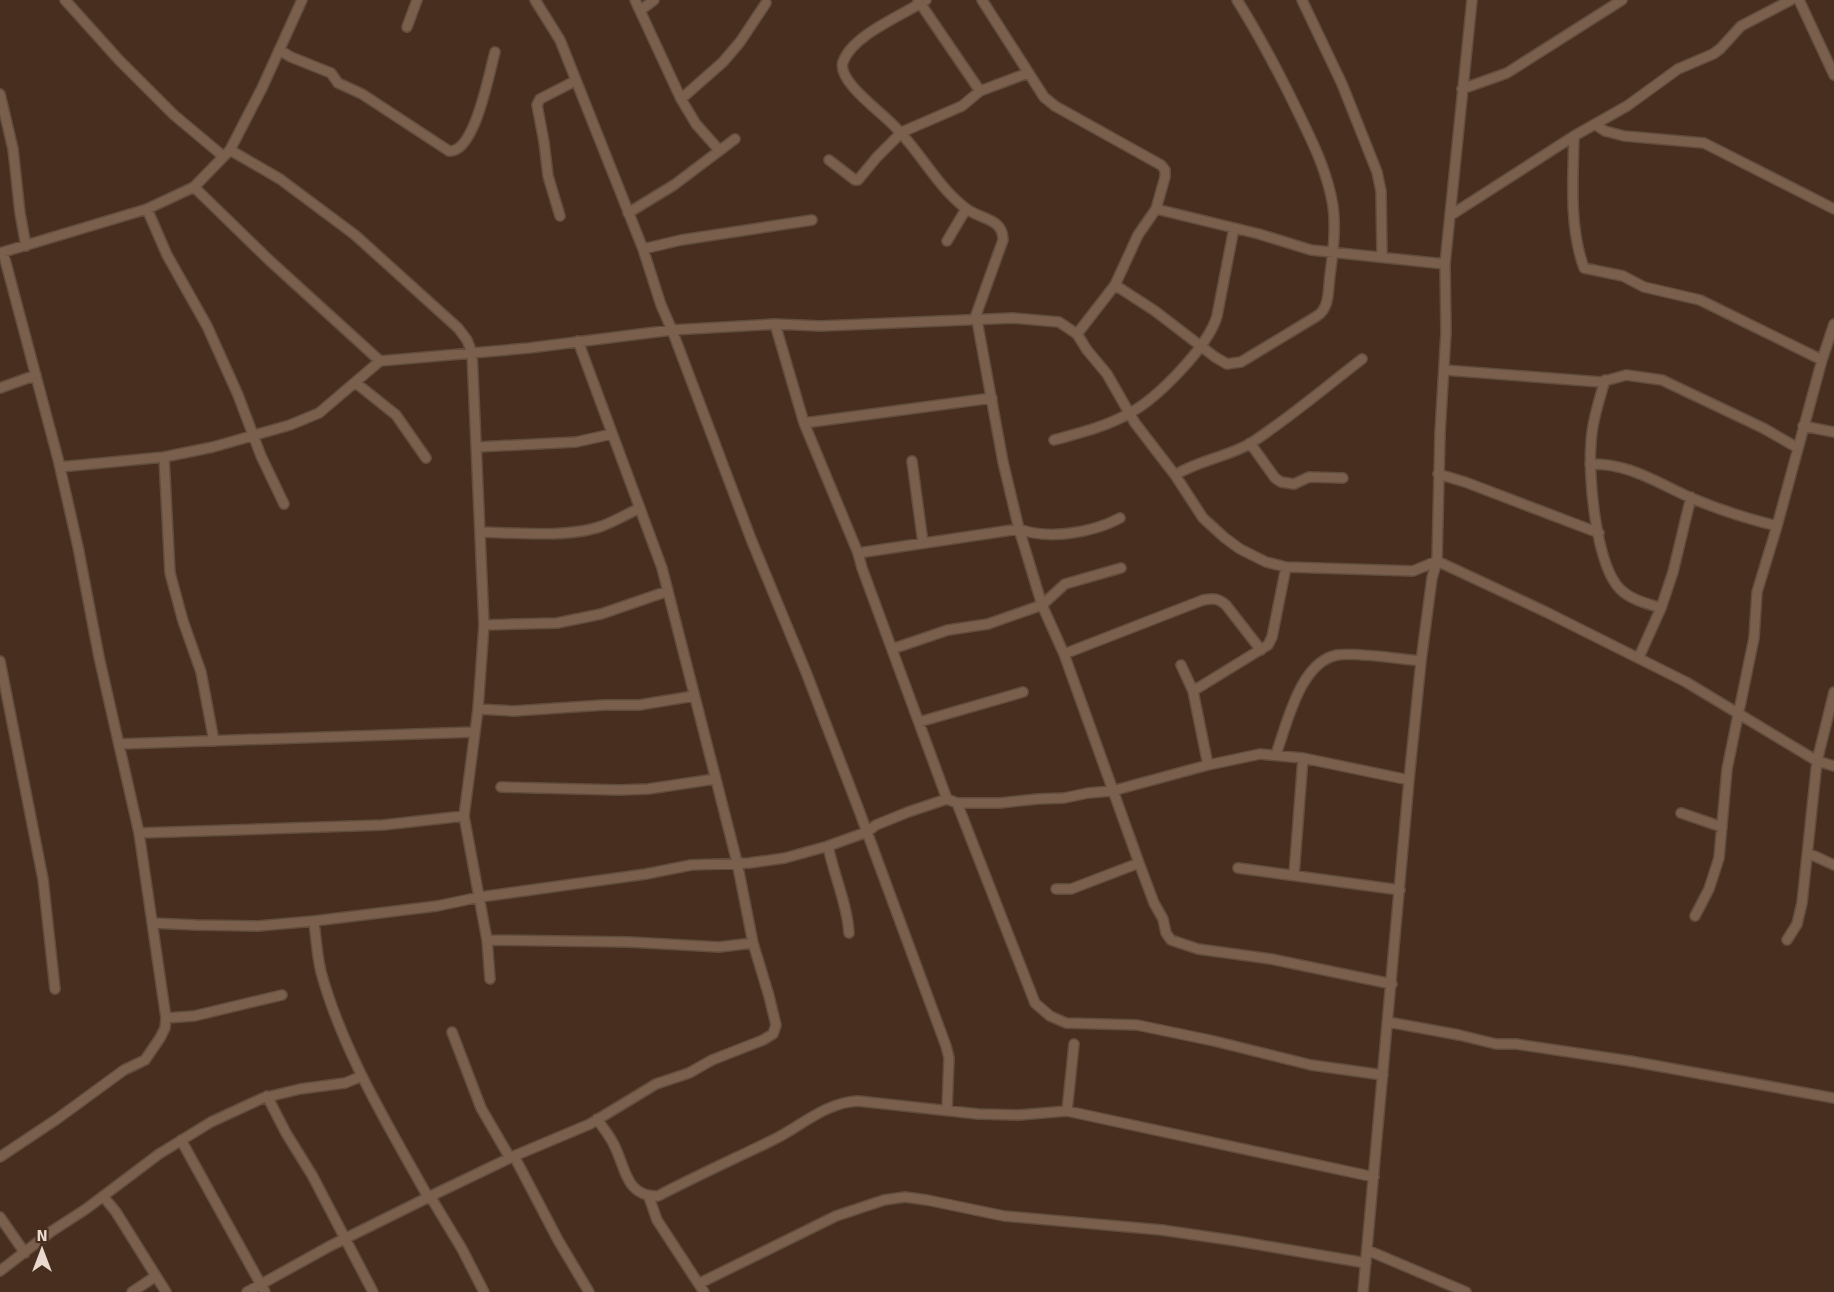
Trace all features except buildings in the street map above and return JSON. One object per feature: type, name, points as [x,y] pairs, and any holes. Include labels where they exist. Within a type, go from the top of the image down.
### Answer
[{"type":"street","points":[[66,0],[119,60],[166,107],[226,153],[280,179],[355,235],[458,328],[467,340],[472,352],[484,625],[478,709],[464,816],[487,940],[490,979]]},
{"type":"street","points":[[0,1156],[57,1119],[124,1070],[145,1060],[165,1028],[166,1018],[139,833],[60,467],[1,253],[147,209],[194,187],[226,153],[262,88],[302,0]]},
{"type":"street","points":[[407,27],[417,0]]},
{"type":"street","points":[[535,0],[560,40],[643,249],[661,305],[751,539],[806,672],[867,832],[946,1046],[949,1058],[947,1110]]},
{"type":"street","points":[[635,0],[681,99],[696,124],[719,150]]},
{"type":"street","points":[[641,10],[654,0]]},
{"type":"street","points":[[982,0],[1044,97],[1055,106],[1161,165],[1165,170],[1156,209],[1138,235],[1115,285],[1077,334]]},
{"type":"street","points":[[1115,285],[1155,311],[1227,364],[1235,364],[1322,313],[1325,308],[1333,253],[1333,209],[1325,170],[1256,30],[1237,0]]},
{"type":"street","points":[[1302,0],[1342,84],[1377,172],[1381,191],[1382,256]]},
{"type":"street","points":[[1363,1292],[1409,780],[1421,662],[1432,578],[1437,561],[1438,474],[1446,332],[1445,264],[1472,0]]},
{"type":"street","points":[[1462,89],[1507,73],[1622,0]]},
{"type":"street","points":[[1450,215],[1574,136],[1627,106],[1678,69],[1720,50],[1741,26],[1791,0]]},
{"type":"street","points":[[1799,0],[1834,75]]},
{"type":"street","points":[[980,91],[921,1],[859,40],[850,49],[842,64],[848,82],[902,132],[948,194],[966,209],[996,224],[1003,232],[1003,240],[990,281],[977,310],[977,319],[1018,529],[1042,605],[1064,654],[1112,791],[1154,903],[1163,919],[1166,933],[1171,940],[1198,949],[1271,959],[1392,984]]},
{"type":"street","points":[[681,99],[723,62],[740,42],[766,3]]},
{"type":"street","points":[[279,50],[331,73],[338,83],[362,94],[449,151],[454,152],[462,147],[481,111],[495,52]]},
{"type":"street","points":[[829,160],[858,180],[902,132],[962,106],[980,91],[1028,73]]},
{"type":"street","points":[[560,216],[548,176],[537,105],[540,99],[575,81]]},
{"type":"street","points":[[0,94],[13,149],[26,246]]},
{"type":"street","points":[[1596,124],[1605,131],[1624,136],[1704,143],[1834,209]]},
{"type":"street","points":[[1574,136],[1575,226],[1584,268],[1623,276],[1644,287],[1700,300],[1822,360]]},
{"type":"street","points":[[628,213],[674,185],[735,139]]},
{"type":"street","points":[[194,187],[269,260],[380,361]]},
{"type":"street","points":[[147,209],[167,255],[207,326],[284,504]]},
{"type":"street","points":[[947,242],[966,209]]},
{"type":"street","points":[[1156,209],[1311,250],[1445,264]]},
{"type":"street","points":[[643,249],[681,240],[812,220]]},
{"type":"street","points":[[1054,440],[1099,428],[1130,414],[1172,378],[1202,346],[1214,327],[1217,316],[1234,228]]},
{"type":"street","points":[[60,467],[164,457],[254,437],[319,413],[380,361],[529,348],[578,340],[672,330],[774,324],[821,326],[1013,318],[1059,322],[1077,334],[1107,374],[1130,414],[1203,518],[1225,538],[1266,562],[1286,567],[1413,571],[1437,561],[1639,657],[1686,682],[1817,761],[1834,766]]},
{"type":"street","points":[[774,324],[804,423],[858,553],[947,799]]},
{"type":"street","points":[[1695,916],[1709,889],[1719,858],[1727,769],[1754,638],[1757,592],[1834,324]]},
{"type":"street","points":[[247,1292],[263,1288],[344,1239],[512,1157],[597,1119],[656,1084],[688,1073],[712,1060],[773,1034],[776,1025],[753,943],[737,862],[662,568],[578,340]]},
{"type":"street","points":[[1174,475],[1188,467],[1250,443],[1362,359]]},
{"type":"street","points":[[1444,370],[1601,382],[1626,375],[1662,380],[1763,428],[1798,448]]},
{"type":"street","points":[[0,388],[36,375]]},
{"type":"street","points":[[1605,380],[1591,441],[1590,464],[1593,505],[1602,555],[1607,571],[1617,587],[1633,599],[1661,608]]},
{"type":"street","points":[[356,383],[396,416],[426,458]]},
{"type":"street","points":[[804,423],[992,398]]},
{"type":"street","points":[[1803,426],[1834,432]]},
{"type":"street","points":[[477,447],[576,442],[612,434]]},
{"type":"street","points":[[1250,443],[1275,478],[1281,482],[1294,484],[1309,477],[1343,478]]},
{"type":"street","points":[[164,457],[170,573],[183,621],[201,672],[214,741]]},
{"type":"street","points":[[912,461],[923,543]]},
{"type":"street","points":[[1590,464],[1615,464],[1691,497],[1777,526]]},
{"type":"street","points":[[1438,474],[1599,532]]},
{"type":"street","points":[[1639,657],[1661,608],[1673,572],[1691,497]]},
{"type":"street","points":[[481,532],[538,534],[569,532],[600,526],[640,508]]},
{"type":"street","points":[[858,553],[1018,529],[1040,533],[1078,532],[1101,527],[1120,518]]},
{"type":"street","points":[[1193,691],[1268,645],[1272,637],[1286,567]]},
{"type":"street","points":[[892,649],[948,630],[988,624],[1042,605],[1065,584],[1120,568]]},
{"type":"street","points":[[484,625],[567,622],[601,614],[668,591]]},
{"type":"street","points":[[1064,654],[1212,598],[1219,599],[1226,605],[1261,650]]},
{"type":"street","points":[[1276,754],[1305,681],[1314,667],[1328,658],[1346,655],[1421,662]]},
{"type":"street","points":[[0,661],[43,879],[55,989]]},
{"type":"street","points":[[1181,664],[1193,691],[1208,765]]},
{"type":"street","points":[[919,722],[1023,692]]},
{"type":"street","points":[[1787,940],[1797,924],[1802,903],[1817,761],[1834,692]]},
{"type":"street","points":[[478,709],[514,711],[639,705],[694,696]]},
{"type":"street","points":[[119,744],[474,732]]},
{"type":"street","points":[[152,923],[258,926],[314,921],[437,906],[480,897],[646,874],[692,865],[749,863],[785,858],[867,832],[876,825],[947,799],[957,803],[1000,803],[1037,798],[1064,798],[1112,791],[1208,765],[1260,754],[1303,758],[1409,780]]},
{"type":"street","points":[[1294,875],[1303,758]]},
{"type":"street","points":[[501,787],[638,790],[715,779]]},
{"type":"street","points":[[957,803],[1035,1003],[1050,1016],[1066,1023],[1137,1025],[1311,1065],[1383,1075]]},
{"type":"street","points":[[1681,813],[1722,827]]},
{"type":"street","points":[[139,833],[383,825],[464,816]]},
{"type":"street","points":[[828,846],[833,871],[843,897],[849,933]]},
{"type":"street","points":[[1808,853],[1834,865]]},
{"type":"street","points":[[1056,889],[1071,889],[1139,863]]},
{"type":"street","points":[[1238,868],[1400,890]]},
{"type":"street","points":[[314,921],[321,970],[362,1076],[429,1197],[462,1249],[484,1292]]},
{"type":"street","points":[[487,940],[719,946],[753,943]]},
{"type":"street","points":[[166,1018],[194,1016],[282,995]]},
{"type":"street","points":[[1388,1022],[1496,1044],[1516,1044],[1630,1061],[1834,1098]]},
{"type":"street","points":[[452,1032],[481,1108],[512,1157],[589,1292]]},
{"type":"street","points":[[1067,1111],[1074,1044]]},
{"type":"street","points":[[0,1271],[159,1154],[210,1122],[267,1096],[300,1089],[331,1086],[362,1076]]},
{"type":"street","points":[[267,1096],[286,1133],[312,1175],[373,1292]]},
{"type":"street","points":[[597,1119],[615,1146],[633,1187],[640,1194],[649,1197],[658,1196],[775,1139],[830,1107],[846,1101],[877,1101],[924,1109],[978,1114],[1019,1115],[1067,1111],[1374,1177]]},
{"type":"street","points":[[181,1140],[263,1288]]},
{"type":"street","points":[[103,1196],[116,1212],[166,1292]]},
{"type":"street","points":[[649,1197],[657,1220],[702,1288],[836,1216],[884,1200],[905,1197],[1004,1216],[1162,1230],[1236,1240],[1366,1263]]},
{"type":"street","points":[[0,1217],[25,1252]]},
{"type":"street","points":[[1367,1250],[1466,1292]]},
{"type":"street","points":[[132,1292],[156,1276]]}]
